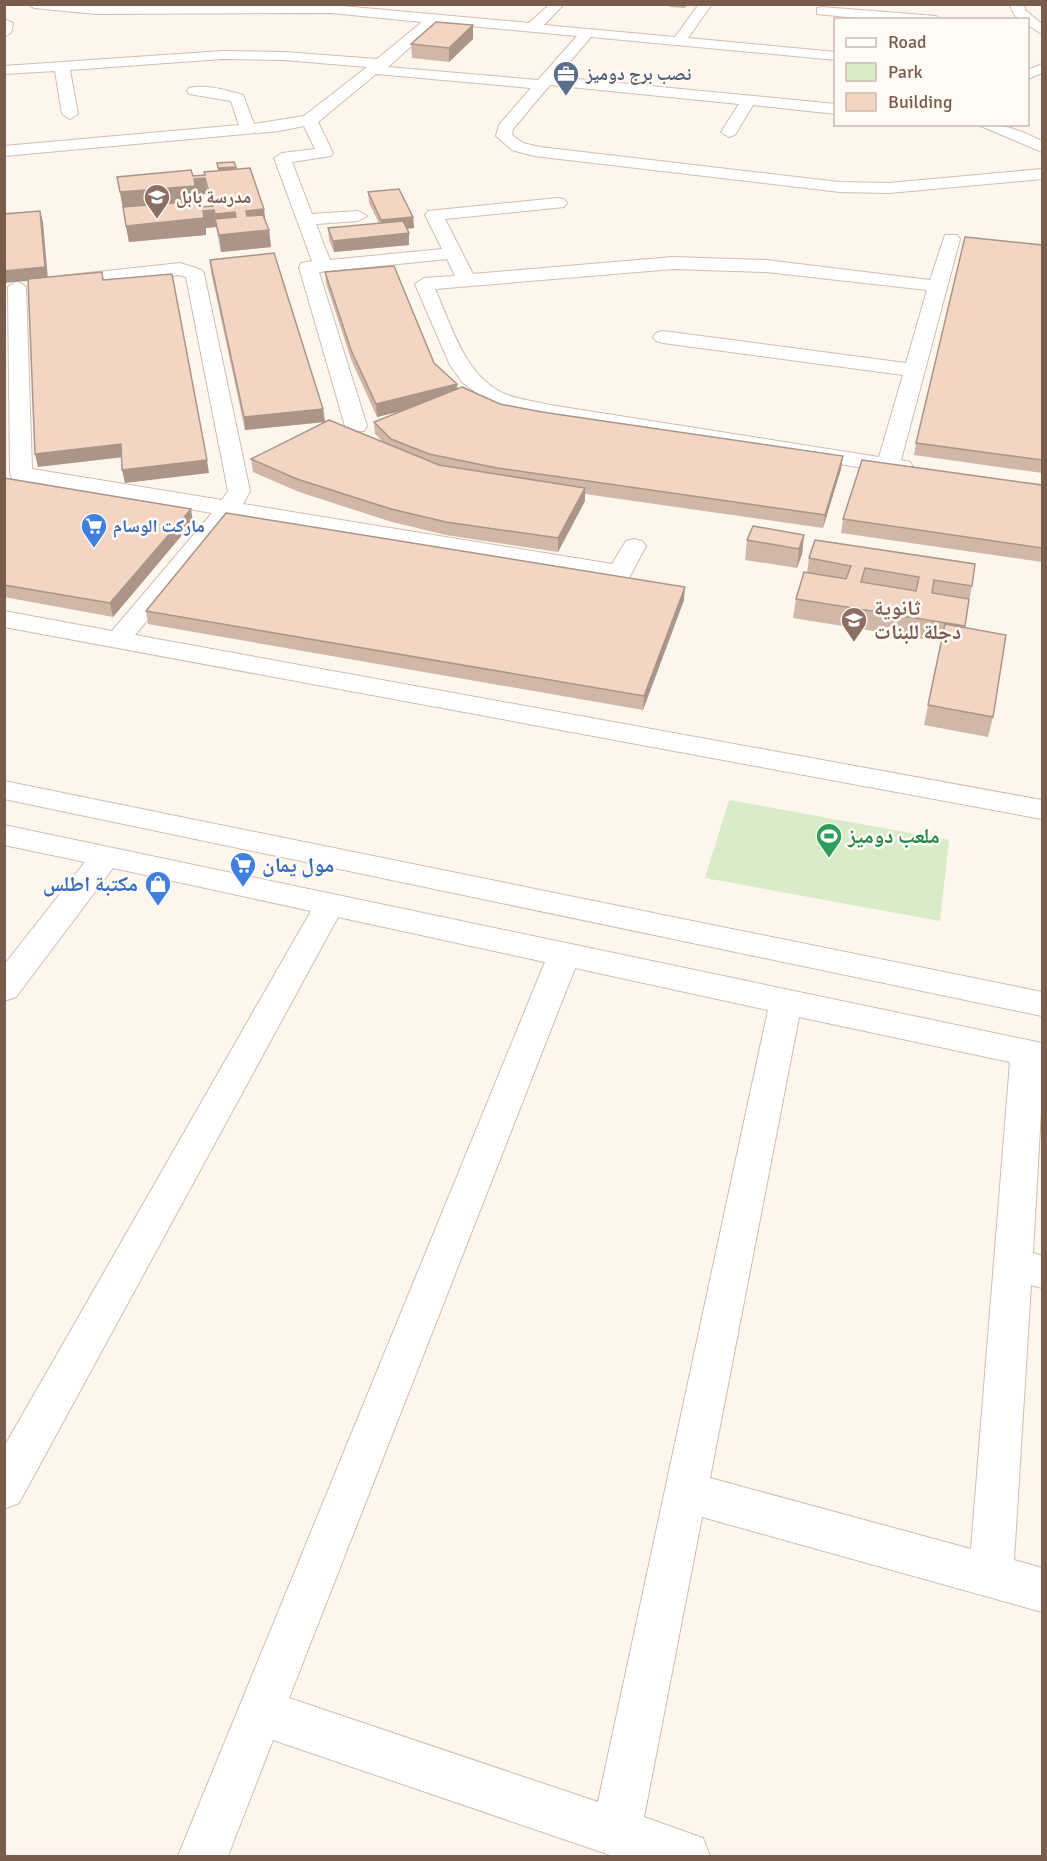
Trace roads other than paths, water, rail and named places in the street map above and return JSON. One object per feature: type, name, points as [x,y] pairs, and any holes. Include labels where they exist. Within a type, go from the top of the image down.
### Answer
[{"type":"street","points":[[34,4],[96,10],[180,7],[331,9],[679,41],[804,47],[834,55]]},
{"type":"street","points":[[533,27],[558,4]]},
{"type":"street","points":[[679,41],[706,4]]},
{"type":"street","points":[[1017,4],[1019,12],[1026,18]]},
{"type":"street","points":[[222,55],[235,8]]},
{"type":"street","points":[[822,12],[908,18]]},
{"type":"street","points":[[4,151],[248,129],[309,120],[380,67],[435,18]]},
{"type":"street","points":[[587,33],[504,130],[509,141],[535,152],[856,188],[922,186],[1042,174]]},
{"type":"street","points":[[4,70],[222,55],[284,56],[834,110]]},
{"type":"street","points":[[62,67],[70,114]]},
{"type":"street","points":[[194,92],[226,94],[238,98],[248,129]]},
{"type":"street","points":[[729,132],[748,101]]},
{"type":"street","points":[[309,120],[325,153],[282,158],[323,266]]},
{"type":"street","points":[[990,126],[1009,131],[1042,147]]},
{"type":"street","points":[[466,279],[434,215],[558,203]]},
{"type":"street","points":[[306,220],[358,216]]},
{"type":"street","points":[[888,465],[951,239]]},
{"type":"street","points":[[356,426],[308,267],[453,253]]},
{"type":"street","points":[[921,469],[550,411],[496,398],[478,388],[465,376],[424,284],[617,266],[714,263],[766,266],[938,286]]},
{"type":"street","points":[[118,640],[227,510],[239,492],[195,274],[180,268],[11,287],[13,473],[227,510],[620,573],[634,546]]},
{"type":"street","points":[[663,337],[914,370]]},
{"type":"street","points":[[4,619],[1042,810]]},
{"type":"street","points":[[4,790],[1042,1004]]},
{"type":"street","points":[[44,843],[76,804]]},
{"type":"street","points":[[4,835],[1035,1054],[1027,1268],[991,1575]]},
{"type":"street","points":[[4,989],[105,857]]},
{"type":"street","points":[[4,1489],[330,904]]},
{"type":"street","points":[[203,1857],[564,954]]},
{"type":"street","points":[[616,1833],[786,1001]]},
{"type":"street","points":[[686,1492],[1042,1590]]},
{"type":"street","points":[[261,1712],[685,1857]]},
{"type":"place","name":"نصب برج دوميز","points":[[566,97]]},
{"type":"place","name":"مدرسة بابل","points":[[157,220]]},
{"type":"place","name":"ماركت الوسام","points":[[94,549]]},
{"type":"place","name":"ثانوية دجلة للبنات","points":[[854,643]]},
{"type":"place","name":"ملعب دوميز","points":[[829,859]]},
{"type":"place","name":"مول يمان","points":[[243,888]]},
{"type":"place","name":"مكتبة اطلس","points":[[158,907]]}]
